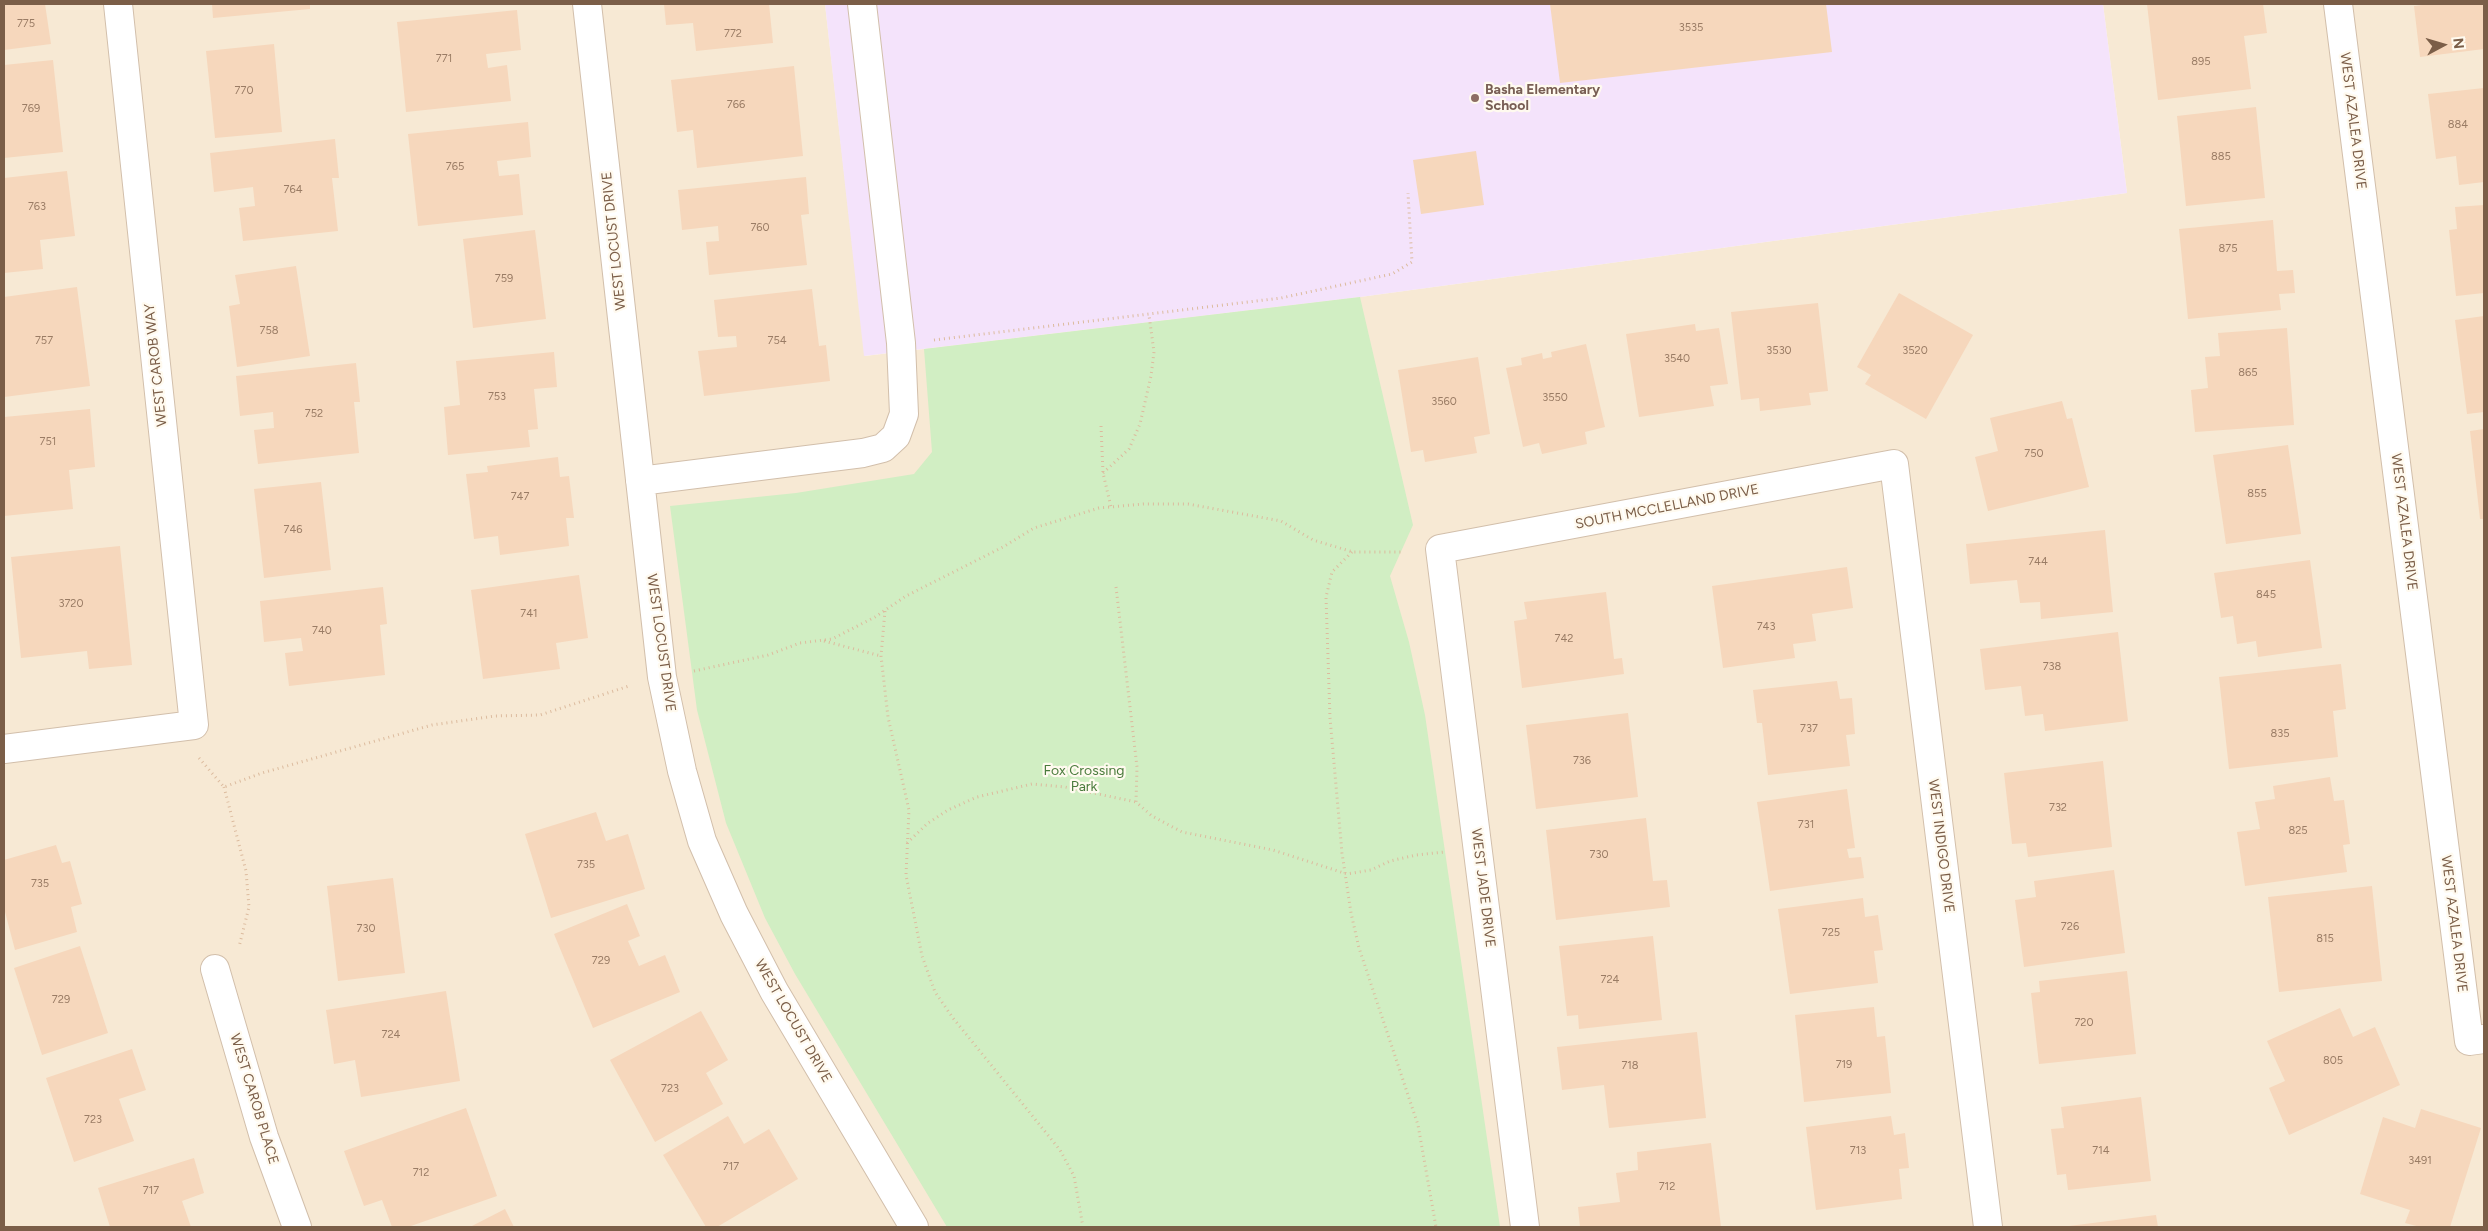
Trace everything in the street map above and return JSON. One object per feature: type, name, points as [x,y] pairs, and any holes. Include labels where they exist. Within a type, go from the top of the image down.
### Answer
[{"type":"street","name":"WEST CAROB WAY","points":[[118,4],[194,725],[159,730]]},
{"type":"street","name":"WEST LOCUST DRIVE","points":[[587,4],[662,677],[682,771],[702,841],[734,914],[774,991],[914,1227]]},
{"type":"street","points":[[640,481],[863,453],[883,448],[896,436],[904,414],[902,352],[862,4]]},
{"type":"street","name":"WEST AZALEA DRIVE","points":[[2338,4],[2477,1040]]},
{"type":"street","name":"SOUTH MCCLELLAND DRIVE","points":[[1440,549],[1894,464]]},
{"type":"street","name":"WEST INDIGO DRIVE","points":[[1894,464],[1988,1227]]},
{"type":"street","name":"WEST JADE DRIVE","points":[[1440,549],[1525,1227]]},
{"type":"street","points":[[4,749],[159,730]]},
{"type":"street","name":"WEST CAROB PLACE","points":[[215,969],[264,1137],[298,1227]]},
{"type":"path","points":[[931,340],[1149,316],[1282,298],[1392,274],[1412,262],[1408,193]]},
{"type":"path","points":[[1103,473],[1129,449],[1140,424],[1151,376],[1154,352],[1149,316]]},
{"type":"path","points":[[1101,426],[1103,473],[1111,507]]},
{"type":"path","points":[[692,671],[768,656],[800,643],[832,639],[885,610],[906,596],[1003,547],[1034,528],[1063,518],[1111,507],[1188,504],[1281,521],[1313,540],[1353,552],[1401,552]]},
{"type":"path","points":[[1353,552],[1332,572],[1326,597],[1332,752],[1342,853],[1347,874],[1351,913],[1359,948],[1418,1125],[1436,1227]]},
{"type":"path","points":[[1116,586],[1138,767],[1136,802]]},
{"type":"path","points":[[885,610],[881,656],[888,717],[910,810],[906,875],[912,917],[922,956],[935,992],[975,1048],[1042,1126],[1060,1150],[1074,1176],[1083,1227]]},
{"type":"path","points":[[821,640],[881,656]]},
{"type":"path","points":[[224,787],[262,773],[432,725],[495,716],[540,715],[632,685]]},
{"type":"path","points":[[159,730],[203,761],[224,787],[246,871],[249,907],[224,1001]]},
{"type":"path","points":[[907,843],[928,823],[948,810],[977,797],[1032,784],[1065,787],[1136,802],[1152,816],[1182,832],[1273,850],[1347,874],[1371,870],[1399,859],[1445,852]]},
{"type":"shaded area","points":[[4,4],[825,4],[865,356],[1360,297],[2127,193],[2103,4],[2484,4],[2484,1227],[4,1227]]},
{"type":"shaded area","name":"Basha Elementary School","points":[[825,4],[2103,4],[2127,193],[1360,297],[864,356]]},
{"type":"green space","name":"Fox Crossing Park","points":[[1360,297],[1413,525],[1390,576],[1409,642],[1425,715],[1500,1227],[947,1227],[795,974],[765,918],[726,823],[697,710],[670,506],[796,493],[914,474],[932,452],[924,349]]},
{"type":"building","points":[[4,4],[45,4],[51,44],[4,50]]},
{"type":"building","points":[[212,4],[310,4],[310,9],[213,18]]},
{"type":"building","points":[[664,4],[769,4],[773,43],[696,51],[693,23],[666,25]]},
{"type":"building","points":[[1550,4],[1826,4],[1832,52],[1560,83]]},
{"type":"building","points":[[2147,4],[2263,4],[2267,33],[2244,36],[2251,89],[2158,100]]},
{"type":"building","points":[[2430,4],[2484,4],[2484,49],[2420,57],[2414,6]]},
{"type":"building","points":[[517,10],[521,50],[486,54],[488,68],[507,65],[511,101],[406,112],[397,22]]},
{"type":"building","points":[[274,44],[282,132],[215,138],[206,51]]},
{"type":"building","points":[[53,60],[63,152],[4,158],[4,65]]},
{"type":"building","points":[[794,66],[803,156],[697,168],[693,130],[677,132],[671,80]]},
{"type":"building","points":[[2484,88],[2484,182],[2459,185],[2456,156],[2436,159],[2428,94]]},
{"type":"building","points":[[2256,107],[2265,198],[2186,206],[2177,116]]},
{"type":"building","points":[[528,122],[531,157],[497,161],[499,176],[519,174],[523,215],[418,226],[408,134]]},
{"type":"building","points":[[335,139],[339,178],[332,178],[338,231],[243,241],[239,208],[255,206],[253,187],[214,192],[210,153]]},
{"type":"building","points":[[1476,151],[1484,205],[1421,214],[1413,160]]},
{"type":"building","points":[[67,171],[75,236],[40,240],[43,269],[4,273],[4,178]]},
{"type":"building","points":[[806,177],[809,214],[801,215],[807,265],[709,275],[706,242],[719,241],[718,226],[682,230],[678,190]]},
{"type":"building","points":[[2484,205],[2484,293],[2456,296],[2449,230],[2457,229],[2455,207]]},
{"type":"building","points":[[2273,220],[2277,271],[2293,270],[2295,293],[2279,294],[2281,310],[2188,319],[2179,229]]},
{"type":"building","points":[[535,230],[546,319],[473,328],[463,239]]},
{"type":"building","points":[[296,266],[310,356],[237,367],[229,306],[240,304],[235,275]]},
{"type":"building","points":[[77,287],[90,386],[4,397],[4,297]]},
{"type":"building","points":[[812,289],[819,346],[826,345],[830,381],[704,396],[698,351],[737,347],[736,336],[718,337],[714,300]]},
{"type":"building","points":[[1899,293],[1973,335],[1926,419],[1865,384],[1871,375],[1857,367]]},
{"type":"building","points":[[1818,303],[1828,391],[1809,393],[1811,405],[1760,411],[1759,398],[1741,400],[1731,312]]},
{"type":"building","points":[[2484,316],[2484,412],[2467,414],[2455,320]]},
{"type":"building","points":[[1695,324],[1696,331],[1719,328],[1728,384],[1710,386],[1714,406],[1639,417],[1626,334]]},
{"type":"building","points":[[2287,328],[2294,425],[2195,432],[2191,390],[2208,388],[2205,357],[2220,356],[2218,333]]},
{"type":"building","points":[[1586,344],[1605,427],[1585,432],[1587,444],[1542,454],[1539,443],[1523,447],[1506,368],[1522,365],[1521,358],[1542,353],[1543,359],[1552,357],[1551,352]]},
{"type":"building","points":[[554,352],[557,387],[534,389],[538,429],[528,430],[530,447],[448,455],[444,407],[460,405],[456,361]]},
{"type":"building","points":[[1478,357],[1490,434],[1474,437],[1477,453],[1425,462],[1423,450],[1411,452],[1398,370]]},
{"type":"building","points":[[356,363],[360,402],[354,402],[359,453],[258,464],[254,430],[274,428],[273,412],[240,416],[236,376]]},
{"type":"building","points":[[2062,401],[2067,419],[2072,418],[2089,487],[1988,511],[1975,457],[1998,451],[1990,418]]},
{"type":"building","points":[[90,409],[95,467],[69,470],[73,509],[4,516],[4,417]]},
{"type":"building","points":[[2484,429],[2484,519],[2480,519],[2470,431]]},
{"type":"building","points":[[2288,445],[2301,534],[2226,544],[2213,455]]},
{"type":"building","points":[[558,457],[560,477],[569,476],[574,518],[566,518],[569,546],[500,555],[498,536],[474,539],[466,474],[488,472],[487,466]]},
{"type":"building","points":[[321,482],[331,570],[264,578],[254,489]]},
{"type":"building","points":[[2105,530],[2113,612],[2041,619],[2040,602],[2020,603],[2017,580],[1970,584],[1966,544]]},
{"type":"building","points":[[120,546],[132,665],[89,669],[87,651],[21,658],[11,557]]},
{"type":"building","points":[[2310,560],[2322,648],[2258,657],[2256,641],[2237,644],[2233,616],[2221,618],[2214,573]]},
{"type":"building","points":[[1847,567],[1853,608],[1812,614],[1816,641],[1793,644],[1795,658],[1723,668],[1712,586]]},
{"type":"building","points":[[579,575],[588,638],[556,643],[560,669],[483,679],[471,590]]},
{"type":"building","points":[[383,587],[387,624],[380,625],[385,675],[289,686],[285,653],[303,651],[301,638],[264,642],[260,601]]},
{"type":"building","points":[[1606,592],[1614,659],[1622,658],[1624,674],[1522,688],[1514,621],[1527,619],[1524,602]]},
{"type":"building","points":[[2118,632],[2128,721],[2045,731],[2043,714],[2025,716],[2021,686],[1985,690],[1980,649]]},
{"type":"building","points":[[2341,664],[2346,709],[2333,711],[2338,757],[2229,769],[2219,677]]},
{"type":"building","points":[[1837,681],[1840,699],[1852,698],[1855,734],[1846,735],[1850,766],[1768,775],[1762,723],[1757,723],[1753,690]]},
{"type":"building","points":[[1628,713],[1638,797],[1536,809],[1526,725]]},
{"type":"building","points":[[2103,761],[2112,847],[2028,857],[2026,843],[2012,844],[2004,773]]},
{"type":"building","points":[[2330,777],[2334,801],[2344,800],[2350,844],[2343,845],[2347,872],[2245,886],[2237,832],[2260,829],[2255,802],[2275,799],[2273,786]]},
{"type":"building","points":[[1847,789],[1855,848],[1847,849],[1849,858],[1861,857],[1864,878],[1770,891],[1757,802]]},
{"type":"building","points":[[596,812],[606,841],[628,834],[645,889],[551,918],[525,834]]},
{"type":"building","points":[[1646,818],[1653,881],[1667,880],[1670,907],[1556,920],[1546,830]]},
{"type":"building","points":[[56,845],[62,863],[70,861],[82,904],[71,907],[77,932],[15,950],[4,908],[4,860]]},
{"type":"building","points":[[2114,870],[2125,953],[2024,967],[2015,900],[2036,897],[2034,881]]},
{"type":"building","points":[[393,878],[405,973],[338,981],[327,886]]},
{"type":"building","points":[[2372,886],[2382,981],[2279,992],[2268,897]]},
{"type":"building","points":[[1863,898],[1865,917],[1878,915],[1883,950],[1874,951],[1878,983],[1790,994],[1778,909]]},
{"type":"building","points":[[627,904],[640,936],[628,941],[639,966],[665,955],[680,992],[593,1028],[554,934]]},
{"type":"building","points":[[1653,936],[1662,1020],[1579,1029],[1578,1015],[1567,1016],[1559,946]]},
{"type":"building","points":[[80,946],[108,1033],[42,1055],[14,968]]},
{"type":"building","points":[[2127,971],[2136,1054],[2039,1064],[2031,993],[2040,992],[2039,981]]},
{"type":"building","points":[[446,991],[460,1081],[361,1097],[355,1060],[334,1064],[326,1010]]},
{"type":"building","points":[[1874,1007],[1877,1037],[1885,1036],[1891,1093],[1804,1102],[1795,1015]]},
{"type":"building","points":[[2340,1008],[2353,1037],[2375,1027],[2400,1085],[2289,1135],[2269,1088],[2285,1081],[2267,1041]]},
{"type":"building","points":[[701,1011],[728,1060],[706,1073],[723,1104],[655,1142],[610,1060]]},
{"type":"building","points":[[1697,1032],[1706,1118],[1609,1128],[1604,1085],[1562,1090],[1557,1047]]},
{"type":"building","points":[[132,1049],[146,1090],[119,1099],[134,1141],[74,1162],[46,1078]]},
{"type":"building","points":[[2141,1097],[2151,1181],[2068,1190],[2066,1174],[2057,1175],[2051,1129],[2064,1128],[2061,1107]]},
{"type":"building","points":[[466,1108],[497,1196],[408,1227],[392,1227],[382,1200],[364,1206],[344,1151]]},
{"type":"building","points":[[2421,1109],[2481,1128],[2450,1227],[2420,1227],[2405,1223],[2410,1210],[2360,1194],[2383,1117],[2415,1128]]},
{"type":"building","points":[[728,1116],[744,1144],[769,1129],[798,1179],[717,1227],[706,1227],[663,1155]]},
{"type":"building","points":[[1891,1116],[1894,1135],[1905,1133],[1909,1168],[1899,1169],[1902,1199],[1816,1210],[1806,1127]]},
{"type":"building","points":[[1711,1143],[1721,1227],[1580,1227],[1578,1207],[1620,1202],[1616,1173],[1638,1170],[1637,1152]]},
{"type":"building","points":[[194,1158],[204,1193],[182,1201],[191,1227],[110,1227],[98,1188]]},
{"type":"building","points":[[505,1209],[514,1227],[470,1227]]},
{"type":"building","points":[[2156,1215],[2158,1227],[2069,1227],[2069,1226]]},
{"type":"place","name":"Basha Elementary School","points":[[1475,98]]}]
